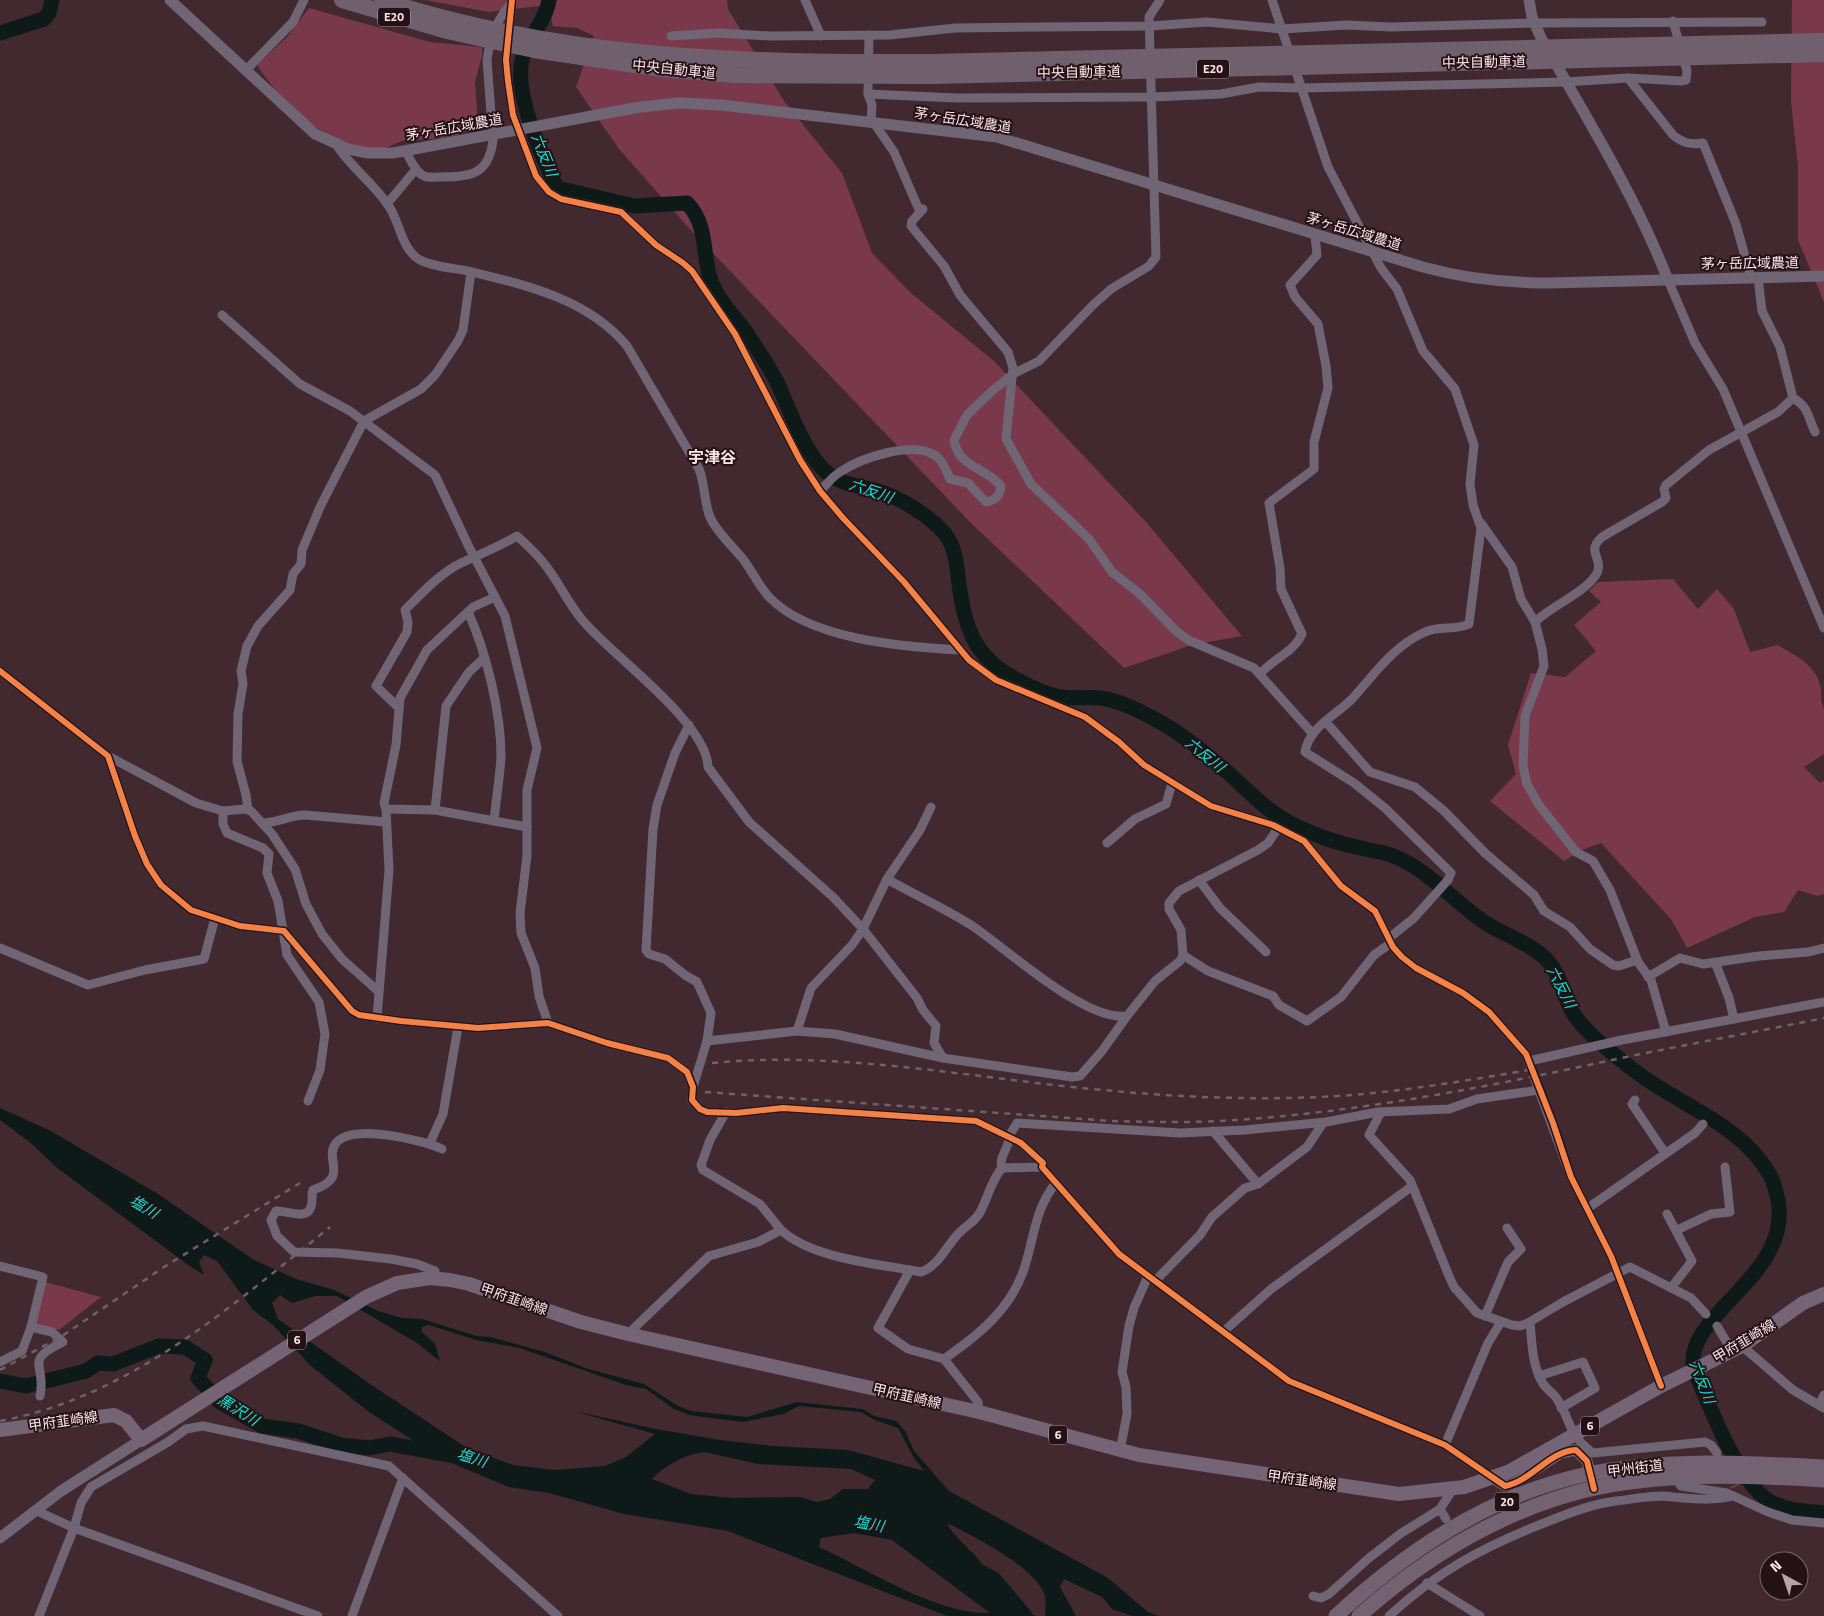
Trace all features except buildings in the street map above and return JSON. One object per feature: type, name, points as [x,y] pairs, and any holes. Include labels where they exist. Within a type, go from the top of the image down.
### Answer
[{"type":"highway","name":"中央自動車道","points":[[342,0],[449,25],[534,50],[734,60],[932,62],[1824,41]]},
{"type":"highway","name":"中央自動車道","points":[[382,0],[449,25]]},
{"type":"highway","name":"中央自動車道","points":[[604,55],[734,75],[932,76],[1824,54]]},
{"type":"highway","name":"甲州街道","points":[[1336,1616],[1366,1588],[1405,1557],[1446,1532],[1534,1490],[1590,1474],[1713,1458],[1763,1470],[1824,1480]]},
{"type":"highway","name":"甲州街道","points":[[1359,1616],[1415,1569],[1452,1546],[1530,1508],[1594,1489],[1675,1478],[1716,1477],[1763,1470],[1824,1467]]},
{"type":"main road","name":"甲府韮崎線","points":[[0,1430],[114,1415],[126,1421],[141,1440],[366,1297],[397,1283],[432,1274],[469,1284],[528,1305],[628,1334],[979,1412],[1120,1451],[1183,1463],[1399,1494],[1453,1489],[1493,1478],[1526,1464],[1573,1435],[1661,1386],[1737,1349],[1803,1303],[1824,1294]]},
{"type":"street","name":"茅ヶ岳広域農道","points":[[170,0],[315,134],[336,144],[368,153],[405,150],[461,141],[640,107],[693,103],[997,137],[1451,275],[1506,283],[1824,276]]},
{"type":"street","points":[[805,0],[821,36]]},
{"type":"street","points":[[820,491],[840,472],[892,451],[914,449],[937,457],[945,467],[950,479],[968,483],[986,502],[994,500],[1000,494],[1001,486],[995,478],[964,461],[958,454],[954,440],[967,415],[1013,374],[1039,361],[1093,304],[1111,289],[1149,266],[1156,257],[1156,185],[1149,17],[1160,0]]},
{"type":"street","points":[[1272,0],[1328,167],[1381,268],[1397,289],[1423,351],[1454,389],[1474,445],[1470,484],[1472,505],[1480,521],[1512,566],[1521,599],[1535,622],[1544,666],[1525,716],[1523,766],[1527,784],[1539,805],[1576,852],[1593,861],[1610,890],[1637,960],[1648,977],[1666,1032]]},
{"type":"street","points":[[1529,0],[1541,38],[1611,159],[1653,241],[1695,343],[1723,389],[1824,628]]},
{"type":"street","points":[[246,70],[293,22],[304,2]]},
{"type":"street","points":[[405,150],[416,169],[425,177],[467,177],[477,171],[489,156],[493,140],[487,60],[488,51],[498,19],[512,2]]},
{"type":"street","points":[[512,2],[506,60],[508,81],[513,115],[536,176],[549,192],[561,199],[621,212],[656,245],[692,271],[735,334],[800,460],[820,491],[904,582],[960,650],[996,680],[1085,717],[1119,742],[1144,765],[1211,806],[1278,828],[1304,841],[1341,886],[1375,911],[1390,941],[1402,957],[1416,968],[1463,993],[1489,1012],[1530,1064],[1622,1040],[1824,1002]]},
{"type":"street","points":[[672,36],[718,33],[868,39],[982,27],[1010,29],[1151,30],[1207,22],[1282,29],[1348,25],[1392,27],[1535,23],[1674,25],[1762,22]]},
{"type":"street","points":[[868,94],[966,98],[1152,93],[1221,94],[1259,87],[1302,88],[1563,77],[1682,81],[1686,80],[1687,71],[1674,25]]},
{"type":"street","points":[[868,39],[868,94],[872,105],[872,123],[894,152],[922,211],[912,221],[911,226],[944,266],[960,295],[1008,352],[1012,361],[1013,374],[1006,440],[1031,484],[1089,539],[1112,572],[1140,594],[1176,631],[1188,640],[1254,668],[1261,673],[1312,734]]},
{"type":"street","points":[[1628,78],[1673,135],[1681,141],[1692,145],[1703,143],[1734,218],[1754,278],[1762,311],[1780,347],[1793,398],[1805,407],[1810,415],[1810,422],[1815,432]]},
{"type":"street","points":[[336,144],[345,158],[387,204],[414,255],[421,261],[525,284],[549,293],[603,323],[619,336],[627,346],[700,468],[710,517],[768,596],[780,607],[820,627],[898,646],[960,650]]},
{"type":"street","points":[[387,204],[416,169]]},
{"type":"street","points":[[1261,673],[1270,663],[1292,648],[1302,634],[1281,589],[1280,568],[1269,503],[1314,470],[1314,442],[1328,388],[1325,358],[1318,324],[1294,297],[1290,285],[1317,255],[1315,235]]},
{"type":"street","points":[[248,810],[237,761],[238,714],[243,684],[241,671],[247,646],[258,626],[290,590],[293,574],[301,564],[302,550],[364,421],[421,389],[450,354],[462,330],[471,272]]},
{"type":"street","points":[[222,315],[300,384],[350,411],[435,475],[474,558],[508,623],[537,748],[527,790],[527,827],[520,925],[521,933],[535,968],[539,996],[548,1023]]},
{"type":"street","points":[[1535,622],[1579,590],[1597,573],[1598,566],[1594,549],[1596,542],[1662,502],[1666,498],[1664,489],[1666,484],[1709,450],[1778,412],[1793,398]]},
{"type":"street","points":[[1183,955],[1208,971],[1273,996],[1280,1004],[1307,1021],[1341,997],[1374,954],[1414,918],[1448,880],[1451,874],[1385,808],[1354,783],[1305,752],[1312,734],[1351,699],[1374,670],[1400,647],[1435,628],[1463,627],[1469,624],[1480,537],[1480,521]]},
{"type":"street","points":[[399,708],[376,686],[407,632],[408,622],[405,610],[434,582],[461,563],[517,536],[547,567],[570,604],[600,640],[689,725],[708,760],[708,767],[749,822],[833,897],[863,929],[917,998],[923,1010],[936,1026],[934,1043],[943,1058]]},
{"type":"street","points":[[377,1018],[389,870],[386,809],[384,803],[396,745],[400,698],[427,650],[473,607],[495,597]]},
{"type":"street","points":[[468,612],[479,636],[500,733],[501,758],[494,821]]},
{"type":"street","points":[[435,810],[446,706],[469,672],[484,658]]},
{"type":"street","points":[[0,671],[108,756],[138,775],[167,786],[189,800],[223,811],[252,811],[295,869],[306,904],[322,934],[342,959],[363,975],[378,991]]},
{"type":"street","points":[[1325,721],[1370,772],[1415,787],[1443,810],[1485,854],[1534,895],[1544,912],[1578,934],[1590,949],[1613,965],[1637,960]]},
{"type":"street","points":[[689,725],[675,753],[657,805],[653,828],[646,950],[649,954],[665,958],[685,975],[697,982],[711,1013],[707,1041],[693,1086],[692,1100],[700,1109],[726,1112],[783,1108],[976,1121],[1009,1136],[1031,1150],[1042,1163],[1042,1167],[1119,1254],[1302,1388],[1445,1445],[1506,1486],[1513,1484],[1569,1450],[1576,1450],[1584,1456],[1594,1489]]},
{"type":"street","points":[[108,756],[135,836],[152,874],[160,885],[191,910],[240,926],[284,931],[352,1011],[359,1015],[478,1028],[548,1023],[608,1044],[668,1058],[686,1072],[693,1086]]},
{"type":"street","points":[[1107,843],[1135,819],[1166,804],[1172,783]]},
{"type":"street","points":[[797,1031],[811,988],[852,945],[863,929],[887,879],[920,830],[931,807]]},
{"type":"street","points":[[386,809],[435,810],[527,827]]},
{"type":"street","points":[[223,811],[223,824],[227,833],[263,848],[269,854],[267,873],[278,901],[287,954],[319,1002],[325,1034],[320,1070],[308,1101]]},
{"type":"street","points":[[262,823],[279,822],[295,815],[386,822]]},
{"type":"street","points":[[707,1041],[797,1031],[863,1039],[943,1058],[1072,1077],[1080,1076],[1102,1051],[1127,1016],[1156,981],[1180,961],[1183,955],[1181,930],[1169,909],[1169,903],[1179,890],[1258,850],[1268,843],[1278,828]]},
{"type":"street","points":[[887,879],[973,927],[1030,971],[1077,1000],[1114,1015],[1127,1016]]},
{"type":"street","points":[[1199,880],[1225,914],[1266,952]]},
{"type":"street","points":[[0,948],[88,985],[145,970],[204,959],[215,918]]},
{"type":"street","points":[[1648,977],[1680,958],[1703,964],[1759,956],[1808,952],[1824,948]]},
{"type":"street","points":[[1715,962],[1729,998],[1734,1020]]},
{"type":"street","points":[[430,1143],[443,1114],[458,1027]]},
{"type":"street","points":[[1535,1080],[1553,1123],[1571,1178],[1588,1208],[1617,1272],[1661,1386]]},
{"type":"street","points":[[726,1112],[710,1140],[701,1165],[703,1170],[760,1204],[790,1239],[826,1254],[921,1272],[927,1270],[947,1250],[959,1233],[975,1219],[1002,1168],[1001,1158],[1010,1142],[1009,1136],[1017,1124],[1180,1133],[1213,1131],[1323,1122],[1381,1112],[1449,1109],[1477,1099],[1539,1090]]},
{"type":"street","points":[[1635,1100],[1632,1104],[1665,1153]]},
{"type":"street","points":[[1381,1112],[1369,1135],[1410,1180],[1411,1187],[1454,1286],[1469,1306],[1477,1313],[1501,1322],[1520,1326],[1617,1272],[1630,1267],[1691,1298],[1706,1314]]},
{"type":"street","points":[[1120,1451],[1127,1414],[1126,1387],[1122,1372],[1134,1308],[1152,1279],[1200,1234],[1212,1217],[1245,1188],[1258,1184],[1307,1147],[1323,1122]]},
{"type":"street","points":[[1588,1208],[1695,1133],[1703,1124]]},
{"type":"street","points":[[1213,1131],[1258,1184]]},
{"type":"street","points":[[432,1274],[417,1264],[392,1259],[337,1253],[294,1252],[277,1236],[271,1220],[276,1212],[282,1210],[300,1214],[307,1212],[311,1207],[314,1190],[332,1179],[334,1173],[333,1150],[340,1140],[367,1133],[430,1143],[442,1149]]},
{"type":"street","points":[[1002,1168],[1042,1167]]},
{"type":"street","points":[[1676,1230],[1711,1214],[1730,1212],[1725,1167]]},
{"type":"street","points":[[944,1359],[974,1337],[1008,1302],[1023,1270],[1037,1217],[1056,1182]]},
{"type":"street","points":[[1223,1332],[1271,1288],[1411,1187]]},
{"type":"street","points":[[1667,1214],[1692,1261],[1671,1288]]},
{"type":"street","points":[[1485,1316],[1508,1262],[1521,1249],[1508,1228]]},
{"type":"street","points":[[628,1334],[709,1256],[758,1242],[781,1230]]},
{"type":"street","points":[[0,1266],[42,1277],[31,1327],[22,1352],[0,1362]]},
{"type":"street","points":[[910,1270],[878,1328],[908,1349],[944,1359],[978,1402],[979,1412]]},
{"type":"street","points":[[1445,1445],[1488,1343],[1501,1322]]},
{"type":"street","points":[[1530,1322],[1533,1359],[1539,1376],[1543,1384],[1558,1400],[1573,1435],[1593,1453],[1705,1442],[1711,1445],[1713,1458]]},
{"type":"street","points":[[1717,1326],[1737,1349],[1793,1390],[1821,1407],[1824,1395]]},
{"type":"street","points":[[31,1327],[52,1332],[63,1342],[45,1351],[40,1356],[37,1364],[42,1386],[40,1396]]},
{"type":"street","points":[[1539,1376],[1583,1362],[1595,1388],[1561,1408]]},
{"type":"street","points":[[39,1616],[74,1528],[81,1503],[90,1487],[186,1429],[203,1426],[389,1466],[558,1616]]},
{"type":"street","points":[[0,1538],[60,1491],[141,1440],[147,1453]]},
{"type":"street","points":[[352,1616],[403,1478]]},
{"type":"street","points":[[1675,1478],[1681,1486],[1734,1491],[1779,1516],[1806,1522],[1824,1522]]},
{"type":"street","points":[[1313,1596],[1320,1598],[1329,1594],[1392,1540],[1440,1509],[1453,1489]]},
{"type":"street","points":[[1389,1616],[1467,1552],[1555,1518],[1614,1501],[1674,1497],[1680,1499],[1721,1499],[1734,1491]]},
{"type":"street","points":[[1440,1509],[1446,1519]]},
{"type":"street","points":[[35,1510],[74,1528],[318,1616]]},
{"type":"street","points":[[1427,1583],[1480,1616]]},
{"type":"shaded area","points":[[425,0],[727,0],[728,9],[784,101],[842,173],[872,253],[911,293],[995,362],[1146,522],[1242,636],[1192,645],[1124,668],[970,522],[687,226],[619,149],[576,87],[594,36],[577,28],[553,26],[548,5],[489,12]]},
{"type":"shaded area","points":[[1792,0],[1824,0],[1824,302],[1798,240],[1798,167],[1791,101]]},
{"type":"shaded area","points":[[309,8],[430,42],[482,47],[482,56],[475,82],[478,126],[462,134],[436,139],[404,140],[379,149],[360,147],[342,142],[309,122],[280,95],[257,65],[287,37]]},
{"type":"shaded area","points":[[1673,579],[1698,609],[1717,589],[1734,609],[1750,652],[1777,645],[1794,654],[1808,665],[1818,680],[1824,709],[1824,754],[1804,767],[1820,783],[1824,781],[1824,894],[1818,896],[1798,890],[1784,912],[1755,917],[1687,948],[1671,919],[1601,843],[1582,850],[1564,861],[1490,801],[1516,774],[1508,745],[1531,673],[1565,677],[1596,651],[1574,625],[1601,602],[1589,591],[1598,582]]},
{"type":"shaded area","points":[[45,1282],[101,1297],[59,1330],[35,1325]]},
{"type":"water","points":[[0,1108],[51,1131],[158,1194],[254,1260],[296,1279],[334,1290],[378,1311],[402,1318],[422,1319],[476,1336],[490,1337],[545,1352],[588,1369],[644,1384],[678,1406],[691,1411],[747,1417],[797,1402],[862,1409],[874,1416],[896,1421],[905,1431],[914,1451],[949,1491],[1108,1578],[1148,1612],[1159,1616],[1132,1616],[1112,1609],[1102,1597],[1064,1579],[1060,1587],[1076,1616],[1045,1616],[1045,1595],[1038,1583],[1028,1573],[1001,1553],[947,1523],[957,1537],[980,1561],[999,1594],[1022,1610],[1036,1616],[947,1616],[728,1531],[624,1514],[549,1493],[509,1487],[442,1459],[369,1412],[311,1366],[273,1325],[253,1310],[217,1261],[204,1255],[199,1262],[204,1275],[191,1267],[56,1167],[31,1143],[0,1120]],"holes":[[[280,1295],[292,1303],[315,1296],[337,1296],[417,1343],[440,1361],[435,1344],[422,1332],[422,1327],[429,1325],[476,1340],[520,1348],[626,1385],[646,1389],[674,1409],[689,1415],[743,1422],[783,1414],[799,1406],[861,1412],[875,1420],[898,1428],[914,1458],[924,1471],[848,1450],[773,1446],[720,1440],[656,1429],[573,1411],[655,1434],[626,1457],[605,1466],[555,1470],[513,1465],[467,1448],[370,1384],[278,1319],[272,1303]],[[704,1452],[758,1464],[851,1469],[875,1480],[868,1489],[843,1489],[830,1499],[817,1502],[800,1497],[732,1498],[691,1494],[652,1479],[676,1461]],[[854,1533],[892,1540],[990,1613],[969,1612],[925,1599],[819,1547],[821,1538]]]},
{"type":"waterway","points":[[0,33],[44,19],[49,13],[52,0]]},
{"type":"waterway","name":"六反川","points":[[549,0],[544,15],[524,52],[521,74],[522,90],[531,125],[557,188],[634,206],[687,203],[694,211],[701,229],[713,285],[720,299],[744,329],[770,369],[808,449],[822,468],[834,478],[848,484],[887,494],[923,514],[939,527],[952,545],[968,627],[978,647],[993,664],[1023,683],[1048,694],[1067,698],[1106,699],[1119,702],[1137,710],[1161,722],[1194,744],[1261,803],[1290,823],[1336,842],[1391,855],[1416,868],[1484,922],[1538,952],[1555,970],[1569,1006],[1592,1035],[1648,1081],[1724,1127],[1742,1141],[1757,1157],[1770,1175],[1775,1187],[1778,1200],[1778,1227],[1770,1251],[1755,1272],[1705,1329],[1695,1347],[1693,1367],[1725,1441],[1747,1478],[1759,1492],[1771,1502],[1784,1507],[1824,1513]]},
{"type":"waterway","name":"黒沢川","points":[[0,1381],[26,1386],[86,1371],[98,1363],[113,1364],[159,1346],[185,1347],[205,1360],[198,1378],[220,1402],[262,1426],[298,1431],[341,1445],[369,1448],[390,1444],[450,1455]]},
{"type":"waterway","name":"塩川","points":[[972,1567],[994,1579],[1025,1616]]},
{"type":"tunnel","points":[[1728,1473],[1735,1487]]},
{"type":"railway","points":[[705,1092],[1111,1121],[1189,1122],[1236,1120],[1336,1110],[1435,1095],[1824,1018]]},
{"type":"railway","points":[[712,1063],[762,1060],[863,1063],[1114,1091],[1202,1097],[1263,1098],[1323,1097],[1374,1093],[1528,1070]]},
{"type":"railway","points":[[0,1370],[62,1336],[164,1267],[300,1183]]},
{"type":"railway","points":[[0,1421],[47,1409],[92,1392],[135,1370],[176,1345],[216,1317],[330,1227]]},
{"type":"cycle path","points":[[512,0],[506,60],[508,81],[513,115],[536,176],[549,192],[561,199],[621,212],[656,245],[692,271],[735,334],[800,460],[820,491],[904,582],[969,660],[996,680],[1085,717],[1119,742],[1144,765],[1211,806],[1273,825],[1304,841],[1341,886],[1375,911],[1393,947],[1402,957],[1416,968],[1463,993],[1489,1012],[1526,1054],[1553,1123],[1571,1177],[1611,1256],[1661,1386]]},
{"type":"cycle path","points":[[0,671],[108,756],[135,836],[147,864],[161,885],[191,910],[240,926],[284,931],[352,1011],[359,1015],[478,1028],[548,1023],[607,1043],[668,1058],[687,1072],[693,1087],[692,1100],[700,1109],[707,1112],[736,1113],[783,1108],[976,1121],[1021,1143],[1043,1163],[1042,1167],[1119,1254],[1289,1381],[1445,1445],[1505,1486],[1524,1478],[1557,1455],[1576,1450],[1587,1461],[1594,1489]]},
{"type":"district","name":"宇津谷","points":[[712,457]]}]
